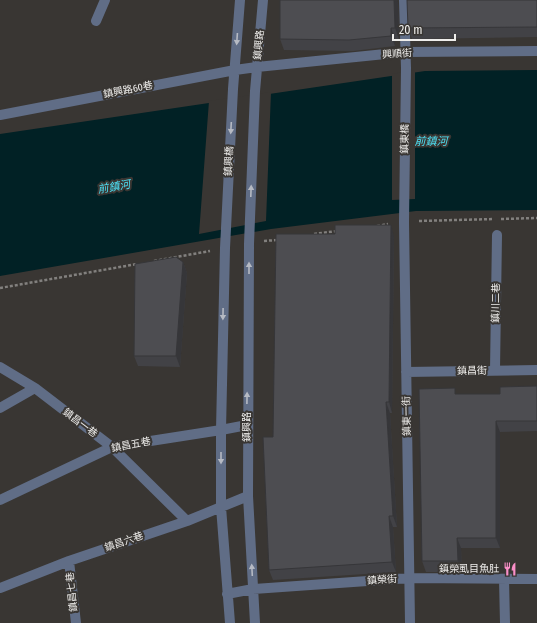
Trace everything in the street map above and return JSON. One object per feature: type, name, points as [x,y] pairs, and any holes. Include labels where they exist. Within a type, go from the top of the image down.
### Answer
[{"type":"street","points":[[96,21],[105,0]]},
{"type":"street","points":[[235,70],[240,0]]},
{"type":"street","name":"鎮興路","points":[[255,623],[248,496],[247,425],[249,244],[255,91],[264,0]]},
{"type":"street","points":[[404,0],[405,52]]},
{"type":"street","name":"興順街","points":[[257,67],[405,52],[537,51]]},
{"type":"street","name":"鎮東橋","points":[[404,210],[405,52]]},
{"type":"street","name":"鎮興路60巷","points":[[0,114],[257,67]]},
{"type":"street","name":"鎮興橋","points":[[225,248],[235,70]]},
{"type":"street","name":"鎮東一街","points":[[404,210],[410,623]]},
{"type":"street","name":"鎮川二巷","points":[[495,370],[497,236]]},
{"type":"street","points":[[225,248],[221,507],[230,623]]},
{"type":"street","name":"鎮昌一巷","points":[[0,367],[35,388],[112,447],[187,521]]},
{"type":"street","name":"鎮昌街","points":[[406,372],[537,370]]},
{"type":"street","points":[[0,408],[35,388]]},
{"type":"street","name":"鎮昌五巷","points":[[0,500],[112,447],[247,425]]},
{"type":"street","name":"鎮昌六巷","points":[[0,588],[69,561],[187,521],[248,496]]},
{"type":"street","name":"鎮昌七巷","points":[[69,561],[76,623]]},
{"type":"street","name":"鎮榮街","points":[[227,594],[253,589],[410,578],[537,579]]},
{"type":"street","points":[[504,579],[505,623]]},
{"type":"path","points":[[373,226],[404,222],[537,218]]},
{"type":"path","points":[[311,235],[342,230]]},
{"type":"path","points":[[249,244],[280,239]]},
{"type":"path","points":[[147,262],[225,248]]},
{"type":"path","points":[[0,288],[140,263]]},
{"type":"water","name":"前鎮河","points":[[537,70],[537,210],[416,211],[271,229],[0,276],[0,134],[425,71]]},
{"type":"pier","points":[[415,70],[415,199],[392,200],[392,74]]},
{"type":"pier","points":[[271,92],[266,221],[199,234],[209,101]]},
{"type":"building","points":[[280,0],[394,0],[395,28],[391,28],[391,36],[349,40],[280,39]]},
{"type":"building","points":[[407,0],[537,0],[537,27],[408,28]]},
{"type":"building","points":[[335,225],[391,225],[389,402],[386,402],[393,516],[389,516],[392,562],[269,570],[263,437],[273,437],[276,234],[335,234]]},
{"type":"building","points":[[176,257],[183,262],[176,356],[134,356],[135,264]]},
{"type":"building","points":[[537,386],[537,421],[496,421],[496,538],[457,538],[458,561],[422,561],[419,389],[455,388],[455,394],[500,394],[500,387]]},
{"type":"place","name":"鎮榮虱目魚肚","points":[[510,569]]}]
